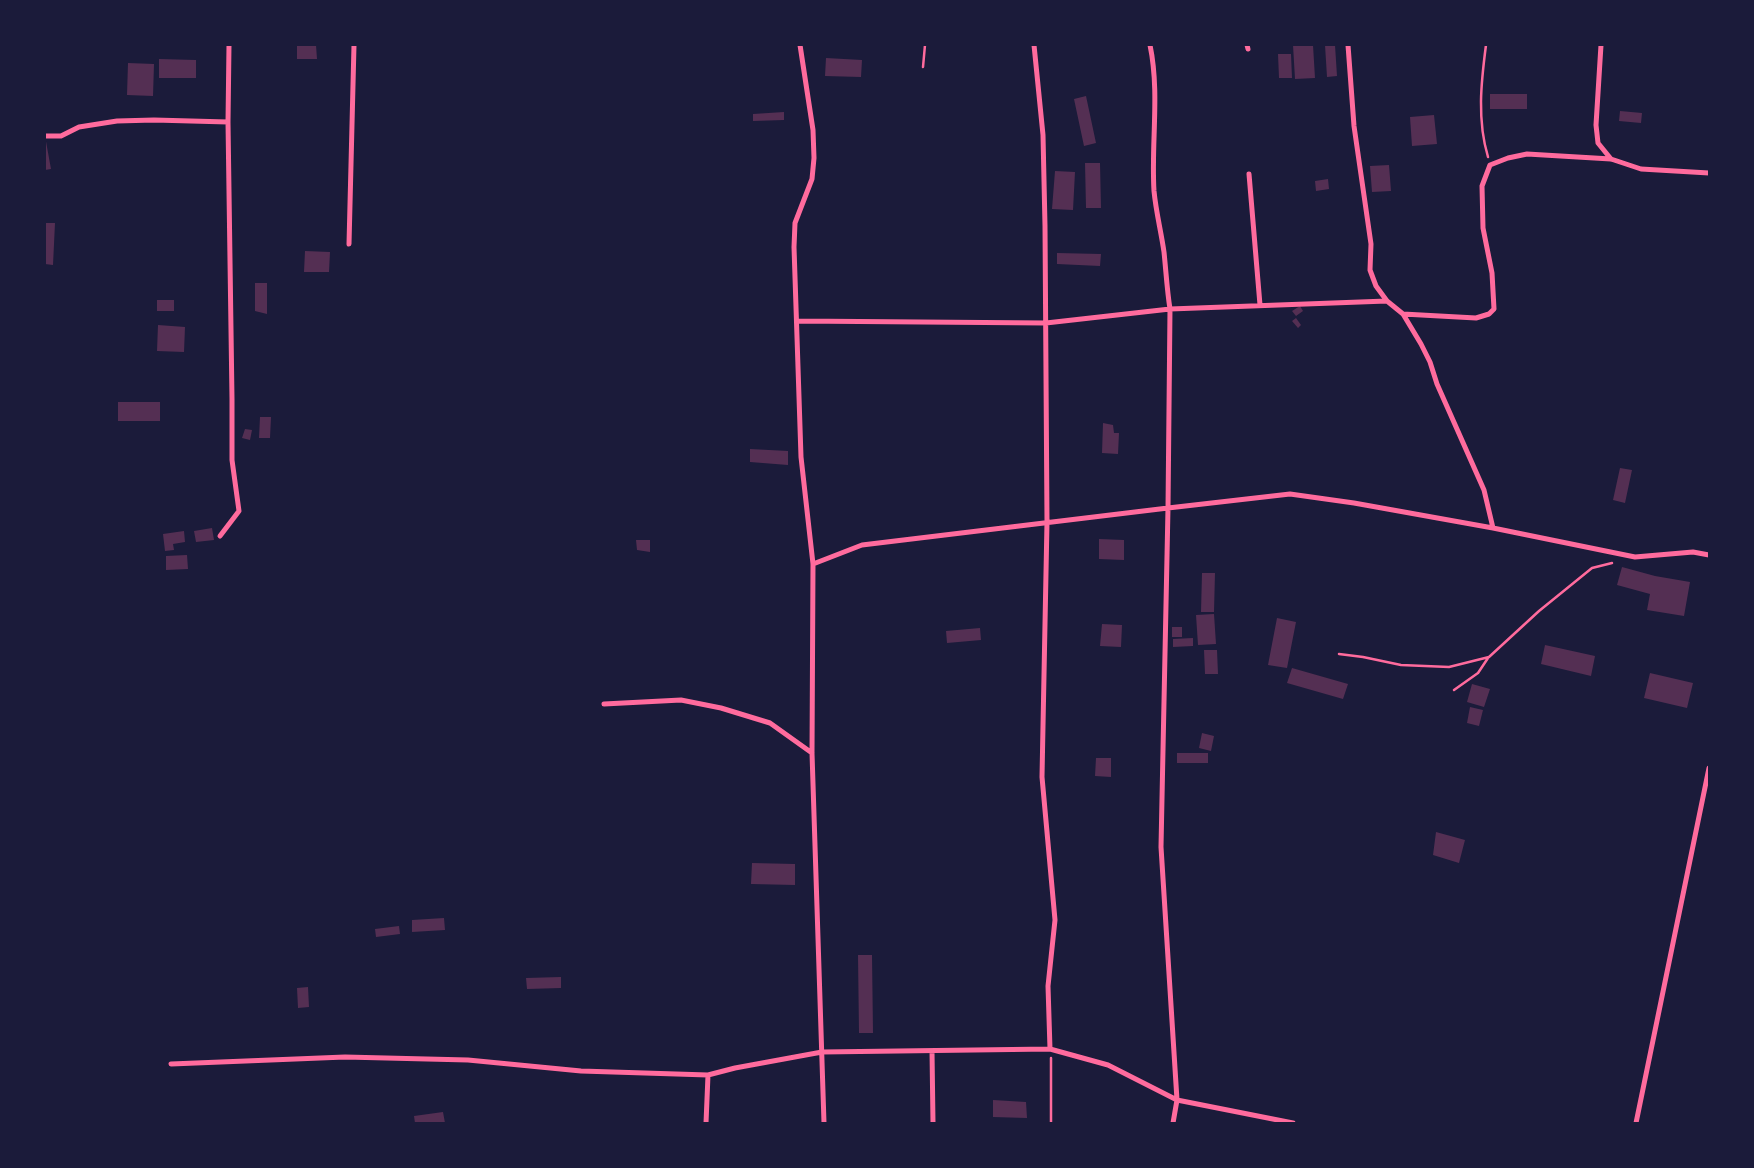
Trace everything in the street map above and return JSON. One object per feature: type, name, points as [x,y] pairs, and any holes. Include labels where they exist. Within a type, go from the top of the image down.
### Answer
[{"type":"street","points":[[220,536],[239,511],[232,460],[228,45]]},
{"type":"street","points":[[349,244],[354,45]]},
{"type":"street","points":[[800,45],[813,130],[814,158],[812,179],[796,222],[794,247],[801,457],[813,564],[812,753],[824,1123]]},
{"type":"street","points":[[1034,45],[1043,135],[1046,323],[1047,522],[1042,777],[1055,920],[1048,986],[1050,1050]]},
{"type":"street","points":[[1150,45],[1153,59],[1154,88],[1154,191],[1163,244],[1170,309],[1161,847],[1177,1100],[1173,1123]]},
{"type":"street","points":[[1348,45],[1354,126],[1370,244],[1370,270],[1376,286],[1387,301],[1403,314],[1430,362],[1437,384],[1484,490],[1494,528]]},
{"type":"street","points":[[1601,45],[1596,125],[1598,143],[1611,159]]},
{"type":"street","points":[[45,136],[61,136],[79,127],[117,120],[228,122]]},
{"type":"street","points":[[1403,314],[1476,318],[1489,314],[1494,309],[1492,273],[1483,228],[1482,203],[1482,186],[1490,165],[1508,158],[1527,154],[1611,159],[1642,168],[1709,173]]},
{"type":"street","points":[[1249,174],[1260,305]]},
{"type":"street","points":[[797,321],[1046,323],[1170,309],[1387,301]]},
{"type":"street","points":[[813,564],[862,545],[1290,494],[1354,503],[1494,528],[1635,557],[1693,552],[1709,555]]},
{"type":"street","points":[[604,704],[681,700],[721,708],[770,723],[812,753]]},
{"type":"street","points":[[1636,1123],[1709,770]]},
{"type":"street","points":[[171,1064],[355,1058],[468,1060],[581,1071],[708,1075],[735,1068],[822,1052],[1050,1050],[1108,1065],[1177,1100],[1293,1123]]},
{"type":"street","points":[[932,1051],[934,1123]]},
{"type":"street","points":[[706,1123],[708,1075]]},
{"type":"path","points":[[923,67],[925,45]]},
{"type":"path","points":[[1486,45],[1481,102],[1482,138],[1490,165]]},
{"type":"path","points":[[1454,690],[1478,673],[1489,657],[1539,611],[1592,568],[1635,557]]},
{"type":"path","points":[[1339,654],[1401,665],[1449,667],[1489,657]]},
{"type":"path","points":[[1050,1050],[1052,1123]]},
{"type":"building","points":[[297,45],[316,45],[317,59],[297,59]]},
{"type":"building","points":[[1293,45],[1313,45],[1315,78],[1295,79]]},
{"type":"building","points":[[1325,45],[1335,45],[1337,76],[1327,77]]},
{"type":"building","points":[[1278,54],[1291,54],[1292,78],[1279,78]]},
{"type":"building","points":[[826,58],[862,60],[861,77],[825,76]]},
{"type":"building","points":[[159,59],[196,60],[196,78],[159,78]]},
{"type":"building","points":[[128,63],[154,64],[153,96],[127,95]]},
{"type":"building","points":[[1490,94],[1527,94],[1527,109],[1490,109]]},
{"type":"building","points":[[1086,96],[1096,143],[1084,146],[1074,99]]},
{"type":"building","points":[[1620,111],[1642,113],[1641,123],[1619,121]]},
{"type":"building","points":[[784,112],[784,120],[753,121],[753,114]]},
{"type":"building","points":[[1434,115],[1437,144],[1412,146],[1410,117]]},
{"type":"building","points":[[45,136],[51,169],[45,170]]},
{"type":"building","points":[[1085,163],[1100,163],[1101,208],[1086,208]]},
{"type":"building","points":[[1389,165],[1391,191],[1372,192],[1370,166]]},
{"type":"building","points":[[1055,171],[1075,172],[1073,210],[1052,209]]},
{"type":"building","points":[[1328,179],[1329,189],[1316,191],[1315,181]]},
{"type":"building","points":[[45,223],[55,223],[53,265],[45,264]]},
{"type":"building","points":[[305,251],[330,252],[329,272],[304,272]]},
{"type":"building","points":[[1057,253],[1101,254],[1100,266],[1057,264]]},
{"type":"building","points":[[255,283],[267,283],[267,314],[255,311]]},
{"type":"building","points":[[157,300],[174,300],[174,311],[157,311]]},
{"type":"building","points":[[1300,306],[1303,311],[1296,316],[1292,311]]},
{"type":"building","points":[[1296,318],[1301,325],[1298,328],[1292,321]]},
{"type":"building","points":[[158,325],[185,327],[184,352],[157,351]]},
{"type":"building","points":[[118,402],[160,402],[160,421],[118,421]]},
{"type":"building","points":[[260,417],[271,417],[270,438],[259,438]]},
{"type":"building","points":[[1103,423],[1113,425],[1114,433],[1119,433],[1118,454],[1102,453]]},
{"type":"building","points":[[245,429],[252,430],[250,440],[242,438]]},
{"type":"building","points":[[750,449],[788,451],[788,465],[750,462]]},
{"type":"building","points":[[1620,468],[1632,470],[1625,503],[1613,500]]},
{"type":"building","points":[[212,528],[214,540],[196,542],[194,531]]},
{"type":"building","points":[[184,531],[185,542],[173,544],[174,550],[165,551],[163,534]]},
{"type":"building","points":[[1099,539],[1124,540],[1124,560],[1099,559]]},
{"type":"building","points":[[636,540],[650,540],[650,552],[637,550]]},
{"type":"building","points":[[187,555],[188,569],[166,570],[166,556]]},
{"type":"building","points":[[1622,567],[1655,576],[1690,582],[1684,616],[1647,610],[1650,594],[1617,585]]},
{"type":"building","points":[[1202,573],[1215,573],[1214,612],[1201,612]]},
{"type":"building","points":[[1214,614],[1216,644],[1198,645],[1196,615]]},
{"type":"building","points":[[1277,618],[1296,622],[1287,668],[1268,665]]},
{"type":"building","points":[[1102,624],[1122,625],[1121,647],[1100,646]]},
{"type":"building","points":[[1172,627],[1182,627],[1182,637],[1172,637]]},
{"type":"building","points":[[980,628],[981,640],[947,643],[946,631]]},
{"type":"building","points":[[1193,638],[1193,646],[1173,647],[1173,639]]},
{"type":"building","points":[[1545,645],[1595,656],[1591,676],[1541,664]]},
{"type":"building","points":[[1204,650],[1217,650],[1218,674],[1205,674]]},
{"type":"building","points":[[1292,668],[1348,684],[1343,699],[1287,683]]},
{"type":"building","points":[[1650,673],[1693,683],[1687,708],[1644,698]]},
{"type":"building","points":[[1472,684],[1490,689],[1484,707],[1467,702]]},
{"type":"building","points":[[1470,707],[1483,710],[1479,726],[1467,723]]},
{"type":"building","points":[[1202,733],[1214,736],[1211,751],[1199,748]]},
{"type":"building","points":[[1177,753],[1208,753],[1208,763],[1177,763]]},
{"type":"building","points":[[1096,758],[1111,758],[1111,777],[1095,776]]},
{"type":"building","points":[[1436,832],[1465,840],[1459,863],[1433,855]]},
{"type":"building","points":[[752,863],[795,864],[795,885],[751,884]]},
{"type":"building","points":[[444,918],[445,930],[412,932],[412,920]]},
{"type":"building","points":[[399,926],[400,934],[376,937],[375,929]]},
{"type":"building","points":[[858,955],[872,955],[873,1033],[859,1033]]},
{"type":"building","points":[[561,977],[561,988],[527,989],[526,978]]},
{"type":"building","points":[[308,987],[309,1007],[298,1008],[297,988]]},
{"type":"building","points":[[993,1100],[1026,1102],[1027,1118],[993,1117]]},
{"type":"building","points":[[443,1112],[445,1123],[415,1123],[414,1116]]}]
